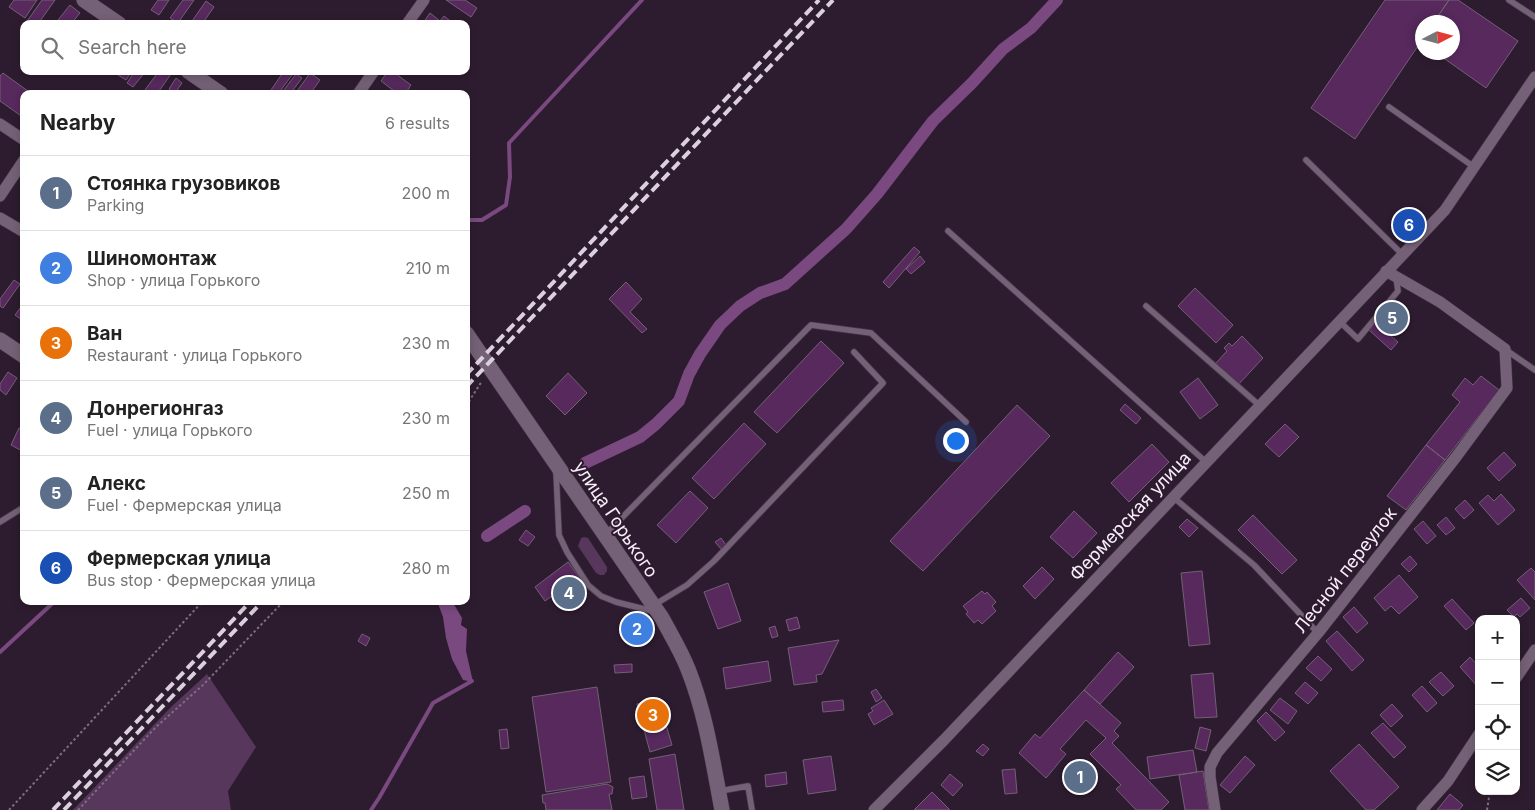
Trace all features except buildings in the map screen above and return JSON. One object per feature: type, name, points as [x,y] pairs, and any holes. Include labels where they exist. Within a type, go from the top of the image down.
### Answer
[{"type":"main road","points":[[84,0],[112,20]]},
{"type":"main road","points":[[194,75],[215,90]]},
{"type":"main road","name":"улица Горького","points":[[470,339],[605,535],[678,646],[698,697],[709,738],[722,810]]},
{"type":"main road","points":[[0,340],[20,353]]},
{"type":"street","points":[[410,20],[424,0]]},
{"type":"street","points":[[361,90],[371,75]]},
{"type":"street","name":"Фермерская улица","points":[[874,810],[950,733],[1339,320],[1391,274],[1402,254],[1444,210],[1535,76]]},
{"type":"street","points":[[0,124],[20,137]]},
{"type":"street","points":[[0,196],[20,166]]},
{"type":"street","points":[[0,218],[20,230]]},
{"type":"street","points":[[1391,274],[1440,302],[1505,349]]},
{"type":"street","name":"Лесной переулок","points":[[1216,810],[1210,767],[1217,753],[1318,634],[1456,457],[1507,388],[1505,349]]},
{"type":"street","points":[[1520,672],[1535,650]]},
{"type":"street","points":[[1422,810],[1448,781],[1475,740]]},
{"type":"lane","points":[[1509,0],[1535,17]]},
{"type":"lane","points":[[1389,107],[1474,167]]},
{"type":"lane","points":[[1306,160],[1402,254]]},
{"type":"lane","points":[[948,231],[1206,462]]},
{"type":"lane","points":[[1339,320],[1358,339],[1398,291],[1391,274]]},
{"type":"lane","points":[[1146,306],[1259,405]]},
{"type":"lane","points":[[605,535],[811,325],[871,333],[966,422]]},
{"type":"lane","points":[[1505,349],[1535,370]]},
{"type":"lane","points":[[555,462],[560,535],[567,552],[588,585],[601,596],[616,602],[655,609],[687,585],[714,561],[883,383],[854,352]]},
{"type":"lane","points":[[1173,497],[1254,565],[1318,634]]},
{"type":"lane","points":[[0,522],[20,510]]},
{"type":"lane","points":[[718,791],[748,786],[752,810]]},
{"type":"path","points":[[470,400],[490,368]]},
{"type":"path","points":[[9,810],[199,605]]},
{"type":"path","points":[[78,810],[156,727],[203,685],[280,605]]},
{"type":"path","points":[[1487,810],[1489,795]]},
{"type":"shaded area","points":[[581,538],[588,538],[607,567],[604,575],[596,573],[578,546]]},
{"type":"shaded area","points":[[438,605],[454,605],[462,618],[461,625],[467,629],[466,651],[473,682],[463,680],[452,659]]},
{"type":"shaded area","points":[[207,674],[256,747],[228,791],[231,810],[73,810],[171,707]]},
{"type":"waterway","points":[[470,220],[482,220],[506,205],[510,177],[509,143],[642,0]]},
{"type":"waterway","points":[[585,463],[640,437],[656,424],[679,401],[689,374],[720,325],[740,306],[760,293],[785,284],[846,229],[877,194],[933,121],[1003,49],[1031,28],[1057,0]]},
{"type":"waterway","points":[[487,536],[525,511]]},
{"type":"waterway","points":[[0,652],[51,605]]},
{"type":"waterway","points":[[371,810],[433,703],[472,681]]},
{"type":"railway","points":[[470,371],[819,0]]},
{"type":"railway","points":[[470,383],[833,0]]},
{"type":"railway","points":[[53,810],[247,605]]},
{"type":"railway","points":[[64,810],[259,605]]},
{"type":"place","name":"Фермерская улица","points":[[1409,225]]},
{"type":"place","name":"Алекс","points":[[1392,318]]},
{"type":"place","name":"Донрегионгаз","points":[[569,593]]},
{"type":"place","name":"Шиномонтаж","points":[[637,629]]},
{"type":"place","name":"Ван","points":[[653,715]]},
{"type":"place","name":"Стоянка грузовиков","points":[[1080,777]]}]
